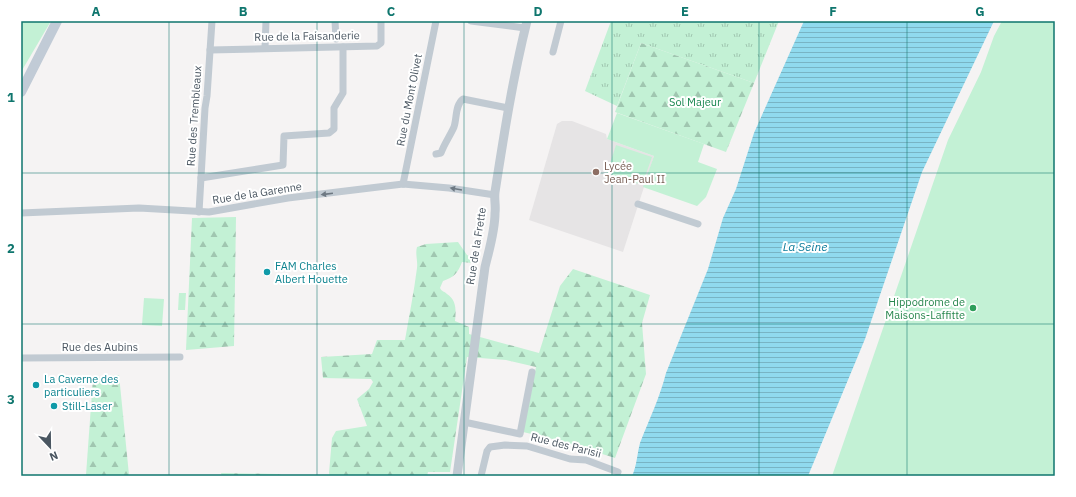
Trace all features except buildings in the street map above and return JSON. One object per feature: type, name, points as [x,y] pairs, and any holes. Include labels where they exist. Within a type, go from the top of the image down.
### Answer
[{"type":"main road","points":[[21,92],[57,21]]},
{"type":"street","name":"Rue des Trembleaux","points":[[200,212],[212,21]]},
{"type":"street","points":[[265,48],[266,21]]},
{"type":"street","points":[[335,21],[336,39]]},
{"type":"street","name":"Rue de la Faisanderie","points":[[210,50],[377,46],[380,43],[381,21]]},
{"type":"street","name":"Rue du Mont Olivet","points":[[404,184],[436,21]]},
{"type":"street","points":[[471,21],[526,25]]},
{"type":"street","points":[[553,52],[561,21]]},
{"type":"street","name":"Rue de la Frette","points":[[457,476],[485,267],[495,214],[495,195],[508,108],[515,67],[526,25]]},
{"type":"street","points":[[201,178],[283,165],[284,136],[329,133],[334,129],[334,108],[343,93],[343,47]]},
{"type":"street","points":[[436,154],[441,153],[442,145],[454,127],[458,105],[463,99],[508,108]]},
{"type":"street","name":"Rue de la Garenne","points":[[21,213],[139,208],[200,212],[288,198],[404,184],[449,188],[495,195]]},
{"type":"street","points":[[638,204],[698,224]]},
{"type":"street","name":"Rue des Aubins","points":[[21,358],[180,357]]},
{"type":"street","points":[[519,446],[532,372]]},
{"type":"street","points":[[464,422],[520,434]]},
{"type":"street","name":"Rue des Parisii","points":[[481,476],[487,451],[490,447],[505,445],[541,449],[570,459],[586,460],[618,472]]},
{"type":"shaded area","name":"Lycée Jean-Paul II","points":[[562,121],[572,121],[606,134],[607,139],[654,156],[623,252],[529,220],[557,124]]},
{"type":"green space","points":[[21,21],[51,21],[21,72]]},
{"type":"green space","points":[[611,21],[779,21],[754,83],[641,43],[617,106],[585,91]]},
{"type":"green space","name":"Hippodrome de Maisons-Laffitte","points":[[1002,21],[1055,21],[1055,476],[832,476],[948,140],[981,72],[994,36]]},
{"type":"green space","name":"Sol Majeur","points":[[641,43],[754,83],[726,152],[615,112]]},
{"type":"green space","points":[[617,113],[704,144],[698,162],[717,169],[706,197],[697,206],[643,187],[654,156],[607,139]]},
{"type":"green space","points":[[616,145],[652,157],[642,185],[607,173]]},
{"type":"green space","points":[[236,217],[234,346],[186,350],[192,218]]},
{"type":"green space","points":[[458,242],[467,255],[472,257],[472,263],[462,262],[457,272],[450,278],[443,281],[440,288],[453,299],[456,310],[455,321],[469,327],[469,334],[539,353],[560,286],[573,269],[650,295],[642,323],[646,374],[615,458],[561,441],[523,432],[536,367],[506,360],[467,357],[450,472],[428,472],[427,476],[330,476],[332,438],[336,431],[367,426],[357,399],[369,389],[373,382],[371,379],[323,378],[321,357],[372,354],[377,340],[405,340],[417,268],[417,247],[426,244]]},
{"type":"green space","points":[[179,293],[186,293],[185,310],[178,310]]},
{"type":"green space","points":[[144,298],[164,299],[162,326],[142,325]]},
{"type":"green space","points":[[119,375],[129,475],[86,475],[93,378]]},
{"type":"green space","points":[[221,473],[277,474],[285,476],[222,476]]},
{"type":"water","name":"La Seine","points":[[804,21],[994,21],[922,172],[865,339],[808,476],[632,476],[640,443],[658,400],[666,373],[708,269],[723,218],[736,189],[754,133]]},
{"type":"place","name":"Lycée Jean-Paul II","points":[[596,172]]},
{"type":"place","name":"FAM Charles Albert Houette","points":[[267,272]]},
{"type":"place","name":"Hippodrome de Maisons-Laffitte","points":[[973,308]]},
{"type":"place","name":"La Caverne des particuliers","points":[[36,385]]},
{"type":"place","name":"Still-Laser","points":[[54,406]]}]
